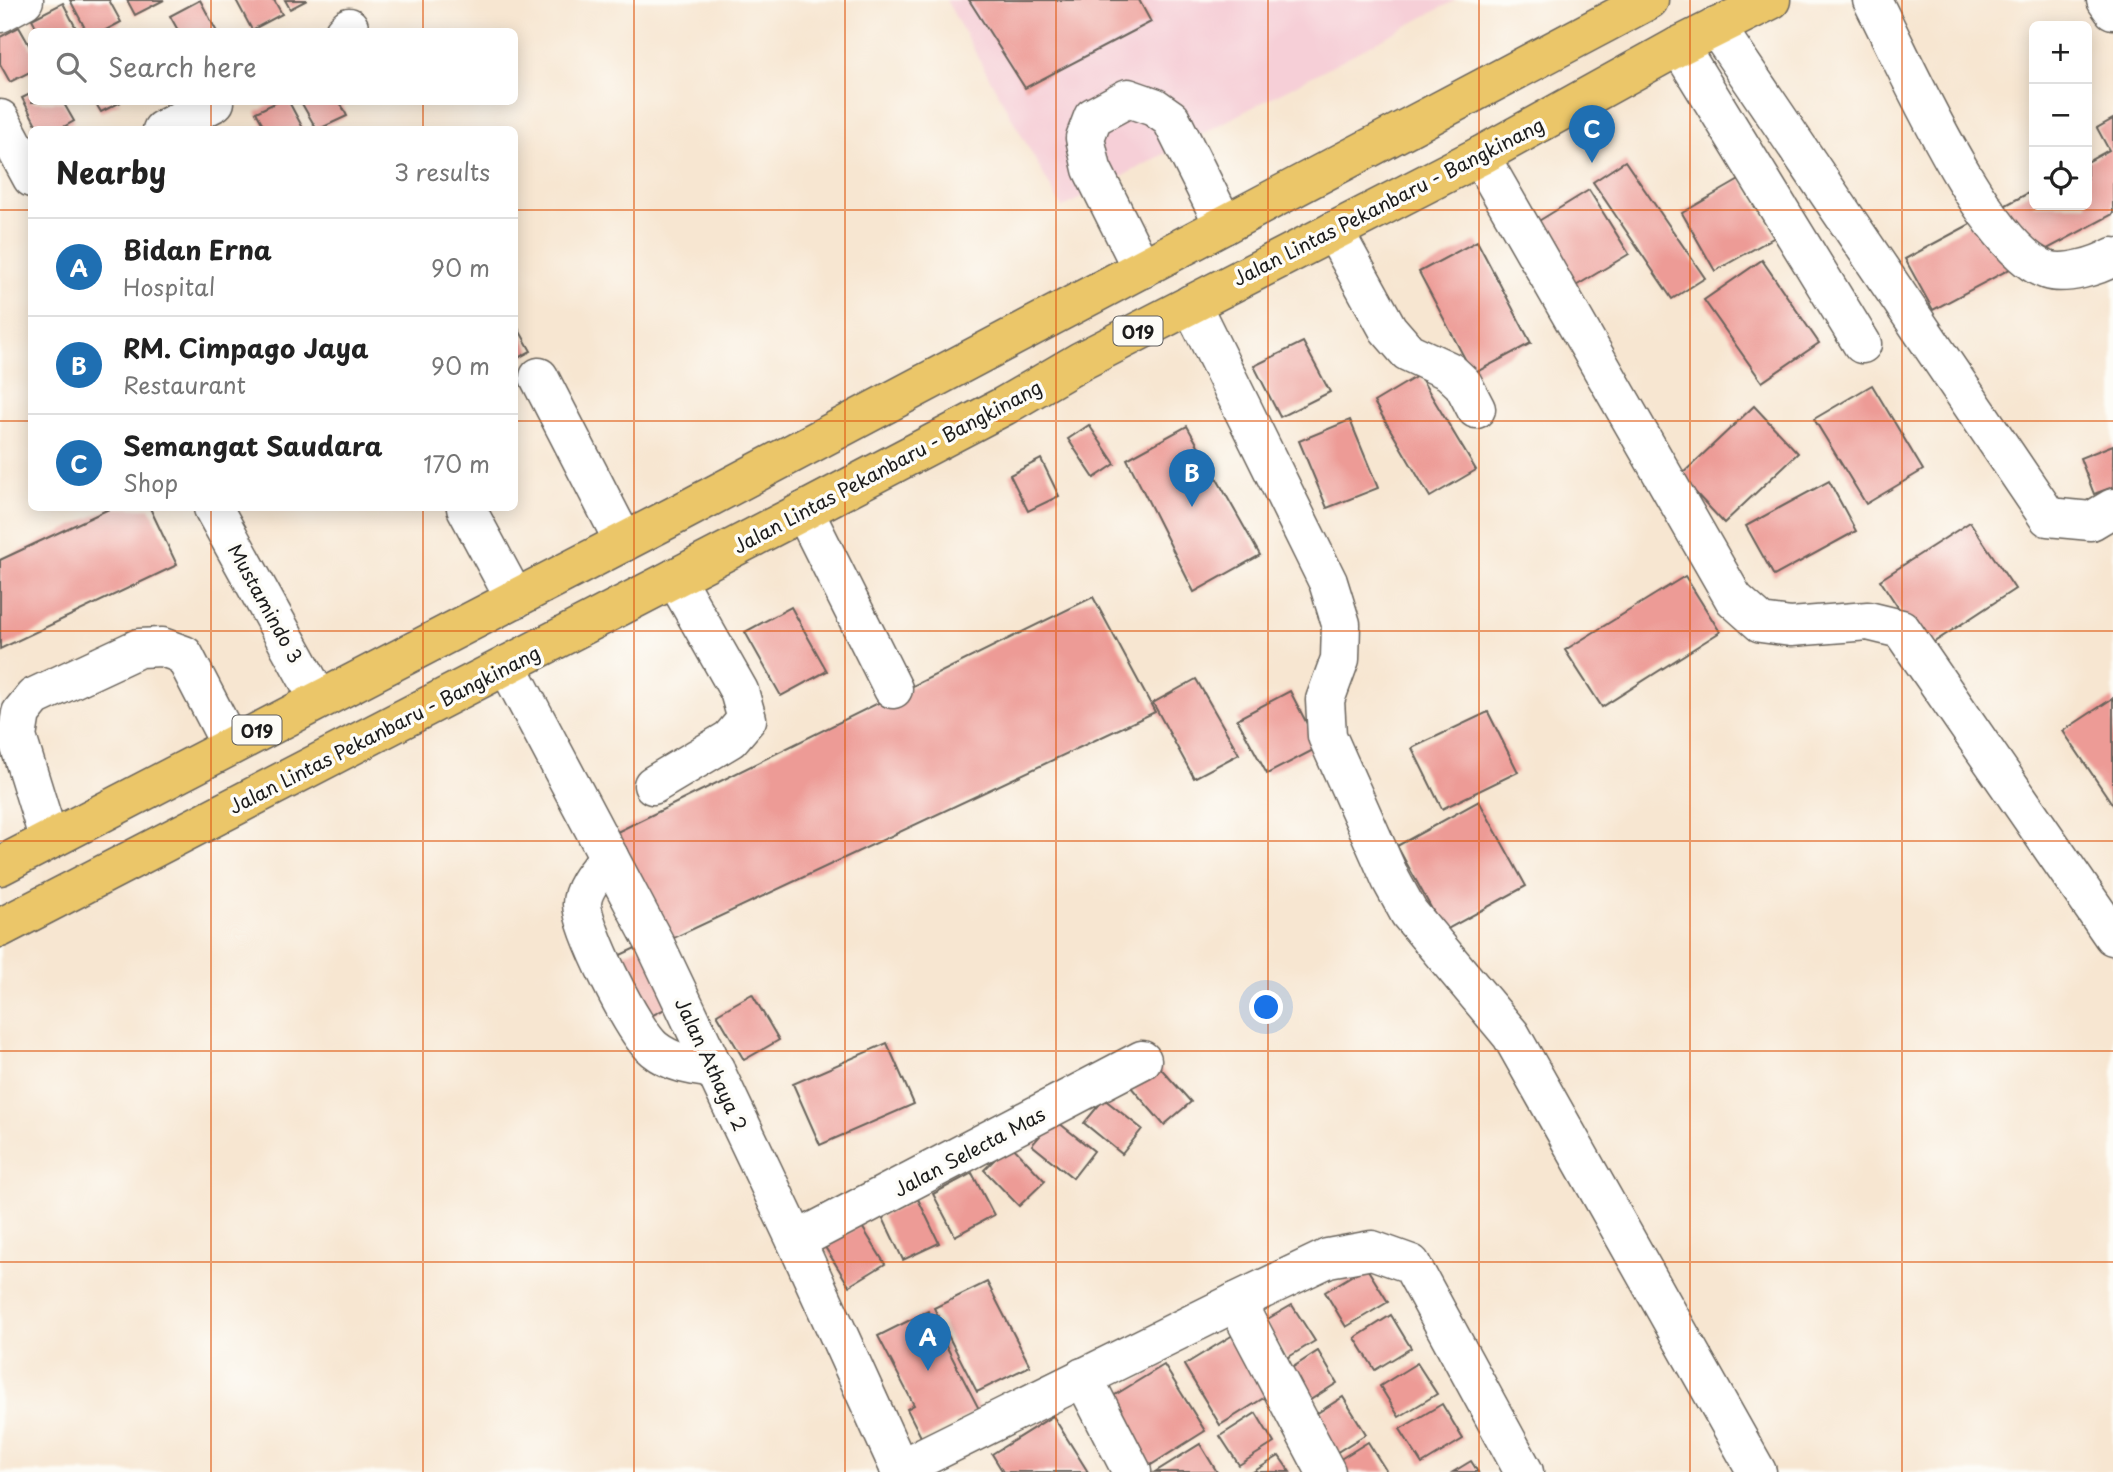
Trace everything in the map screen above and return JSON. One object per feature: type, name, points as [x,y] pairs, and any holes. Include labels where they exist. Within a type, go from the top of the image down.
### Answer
[{"type":"highway","name":"Jalan Lintas Pekanbaru - Bangkinang","points":[[0,928],[804,511],[1191,304],[1480,156],[1679,46],[1771,0]]},
{"type":"highway","name":"019","points":[[0,866],[318,698],[624,542],[1639,3]]},
{"type":"street","points":[[0,13],[24,0]]},
{"type":"street","points":[[1872,0],[1976,201],[2012,248],[2048,271],[2095,268],[2113,257]]},
{"type":"street","points":[[2106,0],[2113,10]]},
{"type":"street","points":[[1716,27],[2048,517],[2091,522],[2113,508]]},
{"type":"street","points":[[1679,46],[1862,344]]},
{"type":"street","points":[[1142,269],[1092,169],[1085,138],[1093,117],[1128,98],[1154,107],[1171,120],[1223,225]]},
{"type":"street","points":[[170,126],[209,105]]},
{"type":"street","points":[[0,119],[28,171]]},
{"type":"street","points":[[1480,156],[1734,599],[1761,623],[1791,627],[1868,621],[1901,629],[2113,936]]},
{"type":"street","points":[[1334,231],[1388,330],[1408,352],[1449,371],[1463,384],[1476,409]]},
{"type":"street","points":[[1191,304],[1328,582],[1341,624],[1340,659],[1325,700],[1327,736],[1391,880],[1409,913],[1511,1035],[1757,1472]]},
{"type":"street","points":[[539,377],[624,542]]},
{"type":"street","name":"Mustamindo 3","points":[[215,511],[318,698]]},
{"type":"street","points":[[468,511],[515,598]]},
{"type":"street","points":[[804,511],[893,689]]},
{"type":"street","points":[[653,785],[730,739],[747,719],[739,691],[675,578]]},
{"type":"street","points":[[49,840],[17,737],[21,713],[34,697],[139,649],[162,647],[184,655],[230,744]]},
{"type":"street","name":"Jalan Athaya 2","points":[[507,665],[655,944],[796,1241],[900,1470]]},
{"type":"street","points":[[608,857],[589,884],[582,903],[588,925],[630,1022],[654,1049],[684,1065],[715,1069]]},
{"type":"street","name":"Jalan Selecta Mas","points":[[796,1241],[1142,1060]]},
{"type":"street","points":[[900,1470],[1083,1377],[1328,1258],[1372,1250],[1411,1264],[1524,1472]]},
{"type":"street","points":[[1236,1302],[1326,1472]]},
{"type":"street","points":[[1083,1377],[1132,1472]]},
{"type":"shaded area","points":[[946,0],[1456,0],[1062,208]]},
{"type":"building","points":[[70,0],[109,0],[121,22],[110,28],[85,28]]},
{"type":"building","points":[[127,0],[164,0],[135,15]]},
{"type":"building","points":[[200,0],[215,28],[177,28],[170,16]]},
{"type":"building","points":[[236,0],[274,0],[282,14],[251,28]]},
{"type":"building","points":[[285,0],[307,0],[290,9]]},
{"type":"building","points":[[969,0],[1139,0],[1151,22],[1025,88]]},
{"type":"building","points":[[63,3],[76,28],[37,28],[32,19]]},
{"type":"building","points":[[19,27],[28,43],[28,73],[10,82],[0,64],[0,37]]},
{"type":"building","points":[[28,95],[28,105],[65,105],[74,121],[65,126],[37,126],[22,98]]},
{"type":"building","points":[[97,105],[115,105],[101,112]]},
{"type":"building","points":[[271,105],[291,105],[302,126],[264,126],[256,112]]},
{"type":"building","points":[[303,105],[342,105],[347,116],[326,126],[315,126]]},
{"type":"building","points":[[2113,119],[2113,214],[1933,310],[1905,259],[2029,193],[2029,210],[2092,210],[2092,159],[2109,150],[2097,128]]},
{"type":"building","points":[[1625,161],[1705,278],[1672,299],[1593,182]]},
{"type":"building","points":[[1741,179],[1775,237],[1715,271],[1682,213]]},
{"type":"building","points":[[1589,190],[1629,254],[1569,290],[1529,227]]},
{"type":"building","points":[[1477,241],[1531,343],[1473,374],[1419,272]]},
{"type":"building","points":[[1762,260],[1819,343],[1762,382],[1704,300]]},
{"type":"building","points":[[518,328],[531,351],[518,358]]},
{"type":"building","points":[[1303,342],[1330,392],[1280,417],[1254,366]]},
{"type":"building","points":[[1419,375],[1476,470],[1430,497],[1374,402]]},
{"type":"building","points":[[1872,385],[1923,470],[1866,504],[1814,419]]},
{"type":"building","points":[[1754,406],[1798,453],[1724,523],[1680,476]]},
{"type":"building","points":[[1350,420],[1378,488],[1327,508],[1299,441]]},
{"type":"building","points":[[1089,425],[1115,464],[1094,478],[1068,439]]},
{"type":"building","points":[[1187,426],[1260,555],[1194,592],[1127,459]]},
{"type":"building","points":[[2113,445],[2113,487],[2094,494],[2080,458]]},
{"type":"building","points":[[1041,459],[1059,496],[1028,511],[1010,475]]},
{"type":"building","points":[[1829,481],[1856,531],[1774,576],[1746,526]]},
{"type":"building","points":[[105,511],[151,511],[177,565],[0,649],[0,560]]},
{"type":"building","points":[[1970,522],[2015,589],[1925,648],[1880,580]]},
{"type":"building","points":[[1685,576],[1720,632],[1602,707],[1565,650]]},
{"type":"building","points":[[1093,597],[1155,712],[661,944],[609,836]]},
{"type":"building","points":[[791,607],[827,671],[781,696],[745,632]]},
{"type":"building","points":[[1196,679],[1239,754],[1194,778],[1153,703]]},
{"type":"building","points":[[1290,691],[1319,747],[1267,774],[1237,719]]},
{"type":"building","points":[[2113,698],[2113,805],[2063,731]]},
{"type":"building","points":[[1488,712],[1518,772],[1442,809],[1412,748]]},
{"type":"building","points":[[1479,801],[1526,886],[1444,931],[1397,846]]},
{"type":"building","points":[[644,944],[673,1005],[645,1019],[616,957]]},
{"type":"building","points":[[752,994],[779,1040],[744,1060],[717,1014]]},
{"type":"building","points":[[887,1043],[914,1104],[820,1145],[793,1084]]},
{"type":"building","points":[[1156,1063],[1191,1102],[1164,1125],[1130,1086]]},
{"type":"building","points":[[1104,1099],[1142,1129],[1122,1154],[1084,1123]]},
{"type":"building","points":[[1054,1119],[1094,1151],[1073,1178],[1032,1145]]},
{"type":"building","points":[[1010,1144],[1045,1181],[1019,1206],[984,1170]]},
{"type":"building","points":[[972,1173],[994,1215],[955,1236],[933,1194]]},
{"type":"building","points":[[918,1199],[939,1243],[903,1260],[882,1216]]},
{"type":"building","points":[[861,1225],[885,1264],[849,1286],[825,1247]]},
{"type":"building","points":[[1366,1267],[1388,1302],[1346,1327],[1325,1292]]},
{"type":"building","points":[[987,1282],[1030,1366],[977,1392],[934,1308]]},
{"type":"building","points":[[1292,1305],[1315,1341],[1287,1358],[1264,1321]]},
{"type":"building","points":[[928,1311],[979,1409],[922,1439],[907,1409],[914,1405],[878,1336]]},
{"type":"building","points":[[1391,1315],[1411,1348],[1375,1370],[1355,1338]]},
{"type":"building","points":[[1233,1335],[1270,1394],[1220,1425],[1184,1365]]},
{"type":"building","points":[[1318,1351],[1337,1383],[1307,1402],[1287,1371]]},
{"type":"building","points":[[1417,1363],[1437,1394],[1399,1417],[1380,1386]]},
{"type":"building","points":[[1164,1365],[1205,1431],[1146,1468],[1105,1401]]},
{"type":"building","points":[[1343,1397],[1366,1434],[1331,1456],[1308,1419]]},
{"type":"building","points":[[1442,1404],[1463,1439],[1422,1464],[1400,1429]]},
{"type":"building","points":[[1256,1413],[1274,1443],[1239,1465],[1220,1436]]},
{"type":"building","points":[[1053,1416],[1088,1472],[1003,1472],[992,1454]]},
{"type":"building","points":[[1368,1442],[1387,1472],[1339,1472],[1334,1463]]},
{"type":"building","points":[[1200,1444],[1217,1472],[1155,1472]]},
{"type":"building","points":[[1279,1456],[1290,1472],[1253,1472]]},
{"type":"building","points":[[1471,1461],[1478,1472],[1453,1472]]},
{"type":"place","name":"Semangat Saudara","points":[[1592,163]]},
{"type":"place","name":"RM. Cimpago Jaya","points":[[1192,507]]},
{"type":"place","name":"Bidan Erna","points":[[928,1371]]}]
